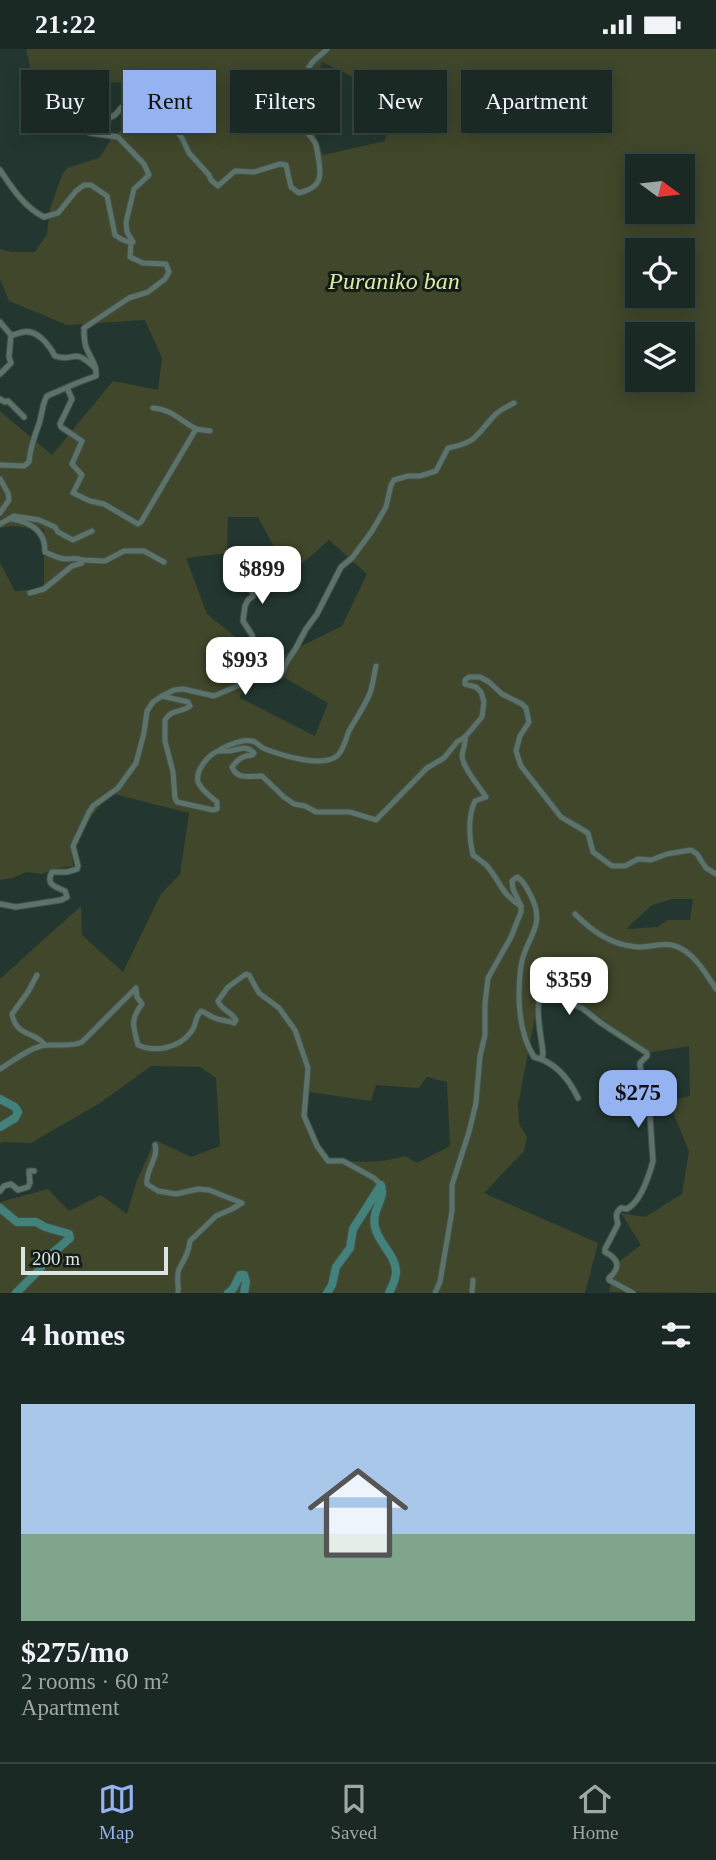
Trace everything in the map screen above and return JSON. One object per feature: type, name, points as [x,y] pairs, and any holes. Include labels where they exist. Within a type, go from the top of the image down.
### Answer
[{"type":"street","points":[[0,465],[24,466],[29,462],[33,438],[47,396],[96,376],[94,359],[86,347],[84,328],[129,298],[148,292],[165,279],[169,272],[166,264],[143,263],[130,257],[133,241],[127,232],[126,222],[134,189],[149,175],[144,164],[118,137],[90,133],[93,126],[116,115],[122,107],[132,102],[155,109],[175,129],[187,145],[189,153],[218,186],[235,171],[254,171],[280,164],[286,165],[291,187],[299,193],[317,184],[321,178],[317,147],[304,131],[298,116],[299,94],[310,65],[327,49]]},
{"type":"street","points":[[0,170],[19,198],[35,213],[44,217],[55,215],[76,191],[84,185],[91,185],[107,196],[115,235],[131,243]]},
{"type":"street","points":[[0,322],[11,335],[11,362],[0,374]]},
{"type":"street","points":[[11,335],[32,333],[49,345],[55,356],[81,356],[97,370]]},
{"type":"street","points":[[67,388],[72,400],[60,424],[82,440],[72,464],[82,475],[73,493],[90,502],[104,503],[138,524],[196,429]]},
{"type":"street","points":[[0,399],[8,401],[24,417]]},
{"type":"street","points":[[279,676],[327,596],[341,567],[352,558],[372,531],[386,507],[394,480],[436,471],[448,448],[468,443],[477,437],[496,414],[514,403]]},
{"type":"street","points":[[153,408],[172,413],[196,429],[210,431]]},
{"type":"street","points":[[0,479],[8,492],[9,500],[0,513]]},
{"type":"street","points":[[0,524],[19,516],[49,523],[58,532],[73,540],[92,531]]},
{"type":"street","points":[[12,519],[30,524],[45,541],[45,552],[59,558],[77,557],[82,560],[104,561],[124,551],[144,551],[163,562]]},
{"type":"street","points":[[227,553],[235,571],[253,593],[244,606],[243,621],[252,635],[261,662],[279,676]]},
{"type":"street","points":[[30,593],[44,589],[72,566],[82,563],[82,560]]},
{"type":"street","points":[[162,696],[188,702],[190,706],[172,712],[165,720],[165,741],[173,772],[175,798],[177,802],[216,809],[217,802],[203,789],[198,778],[206,760],[229,745],[249,740],[261,748],[301,761],[333,759],[341,750],[368,698],[376,666]]},
{"type":"street","points":[[0,904],[16,907],[67,897],[65,891],[53,886],[50,876],[52,873],[77,869],[73,846],[93,806],[118,788],[136,763],[147,711],[153,702],[174,690],[183,689],[215,696],[251,680],[279,676]]},
{"type":"street","points":[[218,751],[244,747],[253,750],[252,755],[238,758],[233,770],[240,776],[262,776],[294,804],[316,812],[350,812],[376,820],[427,768],[444,758],[482,717],[484,702],[481,692],[477,687],[465,684],[469,677],[480,677],[526,708],[529,722],[520,736],[516,751],[521,766],[561,817],[588,834],[593,852],[612,866],[625,866],[638,859],[651,860],[691,850],[697,853],[706,868],[716,874]]},
{"type":"street","points":[[465,737],[462,756],[465,767],[486,797],[475,801],[471,811],[469,825],[473,855],[486,865],[504,893],[521,906]]},
{"type":"street","points":[[435,1293],[440,1282],[451,1219],[452,1185],[475,1103],[485,1035],[488,978],[511,937],[521,912],[513,890],[512,881],[517,877],[524,883],[536,907],[535,931],[521,965],[520,1010],[524,1033],[534,1057],[542,1058],[563,1073],[578,1098]]},
{"type":"street","points":[[575,914],[593,932],[615,942],[637,947],[669,944],[678,946],[702,968],[716,989]]},
{"type":"street","points":[[0,1069],[45,1045],[54,1047],[82,1042],[136,988],[137,997],[142,1004],[135,1012],[133,1027],[138,1045],[150,1050],[172,1046],[191,1032],[201,1011],[234,1023],[234,1017],[219,1005],[218,1001],[228,986],[246,974],[249,975],[259,993],[279,1008],[295,1030],[308,1068],[304,1116],[324,1157],[328,1161],[343,1161],[374,1178],[381,1185],[382,1197],[374,1220],[377,1237],[394,1263],[396,1272],[389,1293]]},
{"type":"street","points":[[37,975],[12,1018],[21,1031],[39,1039],[45,1045]]},
{"type":"street","points":[[542,1058],[538,1002],[540,993],[547,986],[553,985],[558,986],[566,1002],[582,1007],[647,1053],[640,1066],[649,1102],[651,1167],[646,1183],[632,1206],[621,1208],[617,1212],[618,1224],[605,1249],[617,1266],[609,1280],[634,1293]]},
{"type":"street","points":[[0,1099],[15,1107],[18,1112],[15,1118],[0,1127]]},
{"type":"street","points":[[155,1145],[157,1151],[147,1174],[147,1184],[158,1191],[176,1194],[198,1189],[209,1190],[242,1203],[216,1216],[190,1241],[186,1257],[178,1271],[178,1293]]},
{"type":"street","points":[[0,1191],[11,1184],[18,1190],[28,1187],[29,1171],[34,1171]]},
{"type":"street","points":[[327,1293],[332,1285],[336,1267],[350,1248],[354,1229],[381,1185]]},
{"type":"street","points":[[0,1208],[17,1222],[36,1222],[69,1234],[71,1238],[46,1259],[16,1293]]},
{"type":"street","points":[[228,1293],[240,1275],[244,1275],[246,1282],[244,1293]]},
{"type":"street","points":[[472,1293],[473,1280]]},
{"type":"green space","name":"Puraniko ban","points":[[26,49],[716,49],[716,1293],[609,1292],[616,1264],[641,1245],[621,1213],[645,1217],[682,1194],[689,1151],[673,1112],[673,1100],[690,1096],[689,1046],[647,1053],[582,1008],[566,1002],[558,986],[547,986],[524,1010],[539,996],[518,1105],[519,1124],[527,1137],[524,1151],[484,1193],[598,1243],[585,1293],[0,1293],[0,1202],[48,1189],[69,1211],[101,1195],[127,1214],[137,1180],[155,1140],[191,1157],[220,1146],[216,1078],[200,1067],[151,1066],[100,1103],[31,1143],[0,1144],[0,979],[81,906],[82,935],[123,972],[161,894],[180,874],[189,813],[110,793],[70,843],[73,866],[42,874],[27,872],[0,880],[0,563],[15,591],[44,589],[44,529],[11,526],[0,528],[0,411],[52,455],[113,381],[158,390],[162,358],[145,320],[67,325],[9,301],[0,279],[0,249],[35,252],[47,234],[50,209],[62,175],[67,168],[99,158],[117,133],[123,131],[123,133],[216,133],[216,70],[123,70],[123,83],[109,82],[109,70],[31,70]],"holes":[[[228,517],[258,517],[289,575],[329,540],[367,574],[342,626],[263,665],[328,703],[315,736],[240,698],[251,649],[207,614],[186,558],[227,553]],[[672,899],[693,899],[690,920],[667,920],[658,927],[626,929],[652,905]],[[427,1077],[447,1082],[450,1146],[417,1163],[405,1156],[364,1162],[324,1157],[304,1116],[309,1092],[371,1101],[376,1085],[419,1088]]]}]
